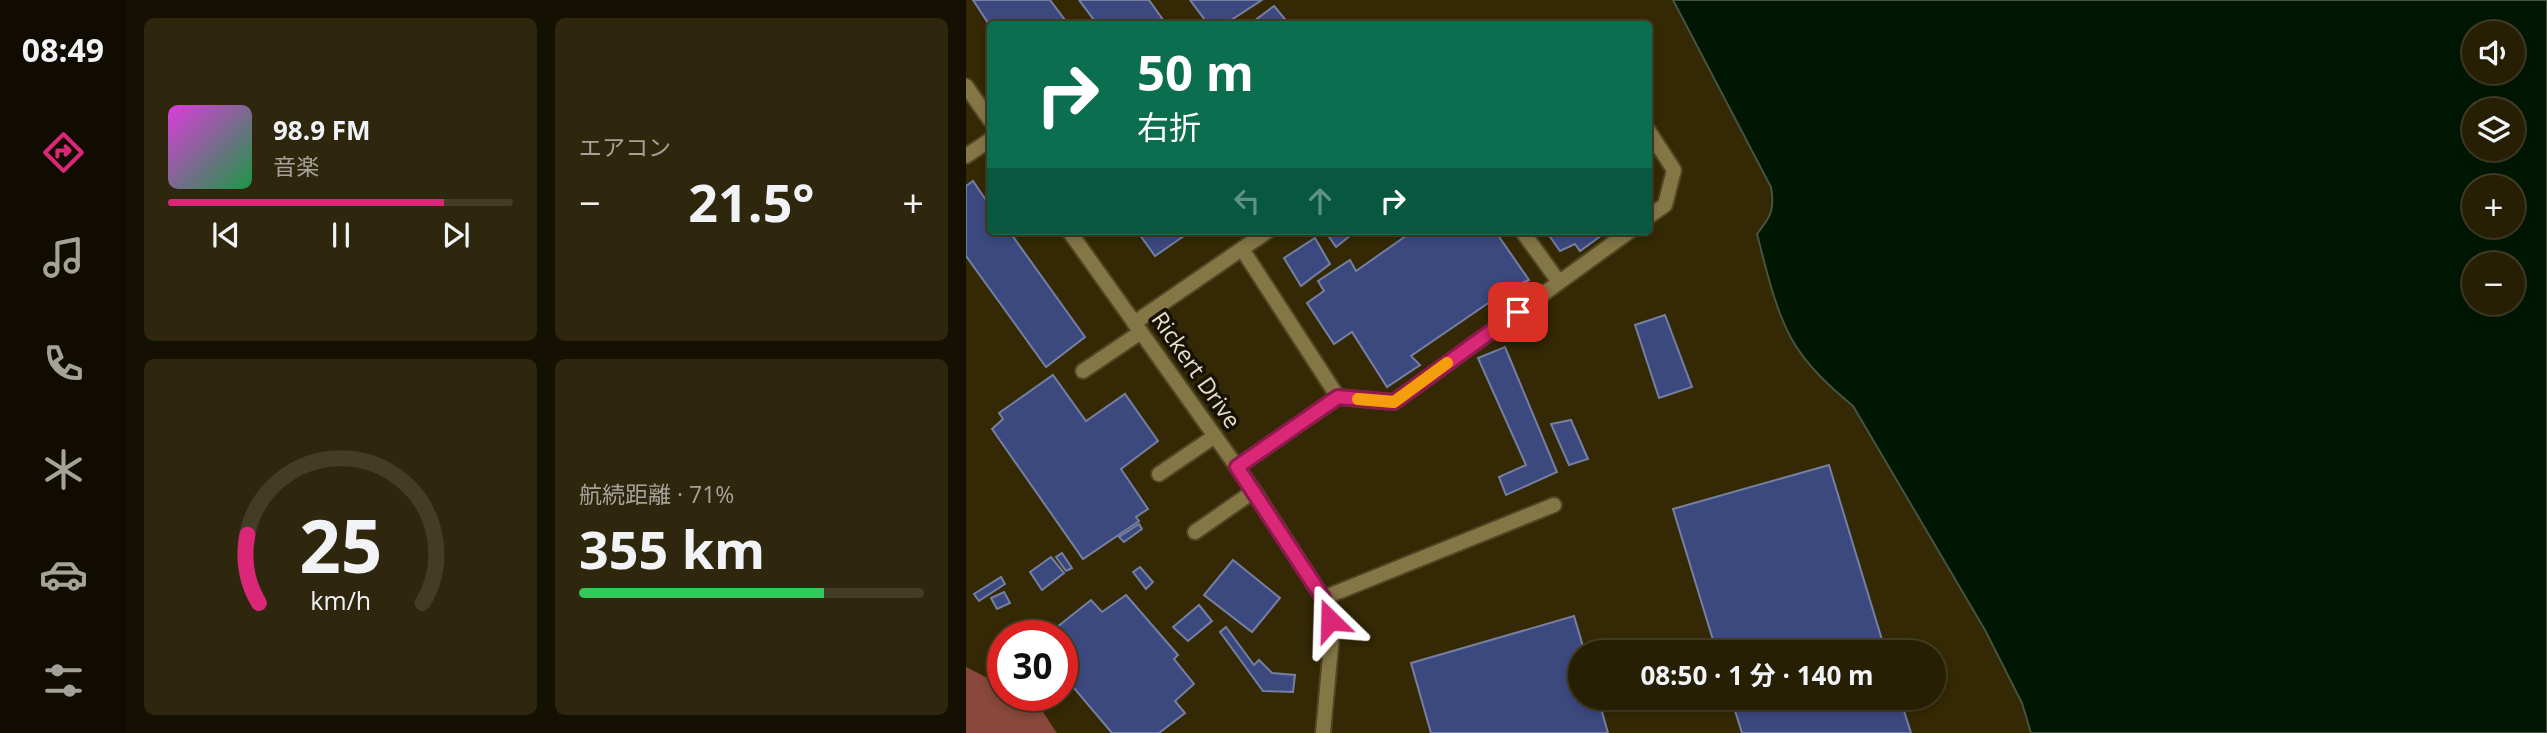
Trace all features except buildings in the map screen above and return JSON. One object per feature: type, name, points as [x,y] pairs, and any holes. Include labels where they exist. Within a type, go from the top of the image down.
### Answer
[{"type":"street","points":[[966,86],[987,116]]},
{"type":"street","points":[[1652,136],[1674,170],[1665,205],[1652,214]]},
{"type":"street","points":[[966,156],[987,142]]},
{"type":"street","name":"Rickert Drive","points":[[1072,235],[1254,491],[1323,598],[1332,635],[1324,733]]},
{"type":"street","points":[[1083,371],[1262,235]]},
{"type":"street","points":[[1525,235],[1559,282]]},
{"type":"street","points":[[1237,467],[1338,397],[1394,402],[1624,235]]},
{"type":"street","points":[[1242,249],[1338,397]]},
{"type":"street","points":[[1159,474],[1215,436]]},
{"type":"street","points":[[1195,532],[1254,491]]},
{"type":"street","points":[[1323,598],[1555,505]]},
{"type":"shaded area","points":[[1673,0],[2547,0],[2547,733],[2031,733],[2022,703],[1985,630],[1853,406],[1811,366],[1785,326],[1757,234],[1771,212],[1771,187]]},
{"type":"shaded area","points":[[966,667],[987,678],[987,711],[1042,711],[1057,733],[966,733]]},
{"type":"slow traffic","points":[[1358,399],[1394,402],[1447,363]]},
{"type":"route","points":[[1330,620],[1323,598],[1237,467],[1338,397],[1394,402],[1518,312]]}]
